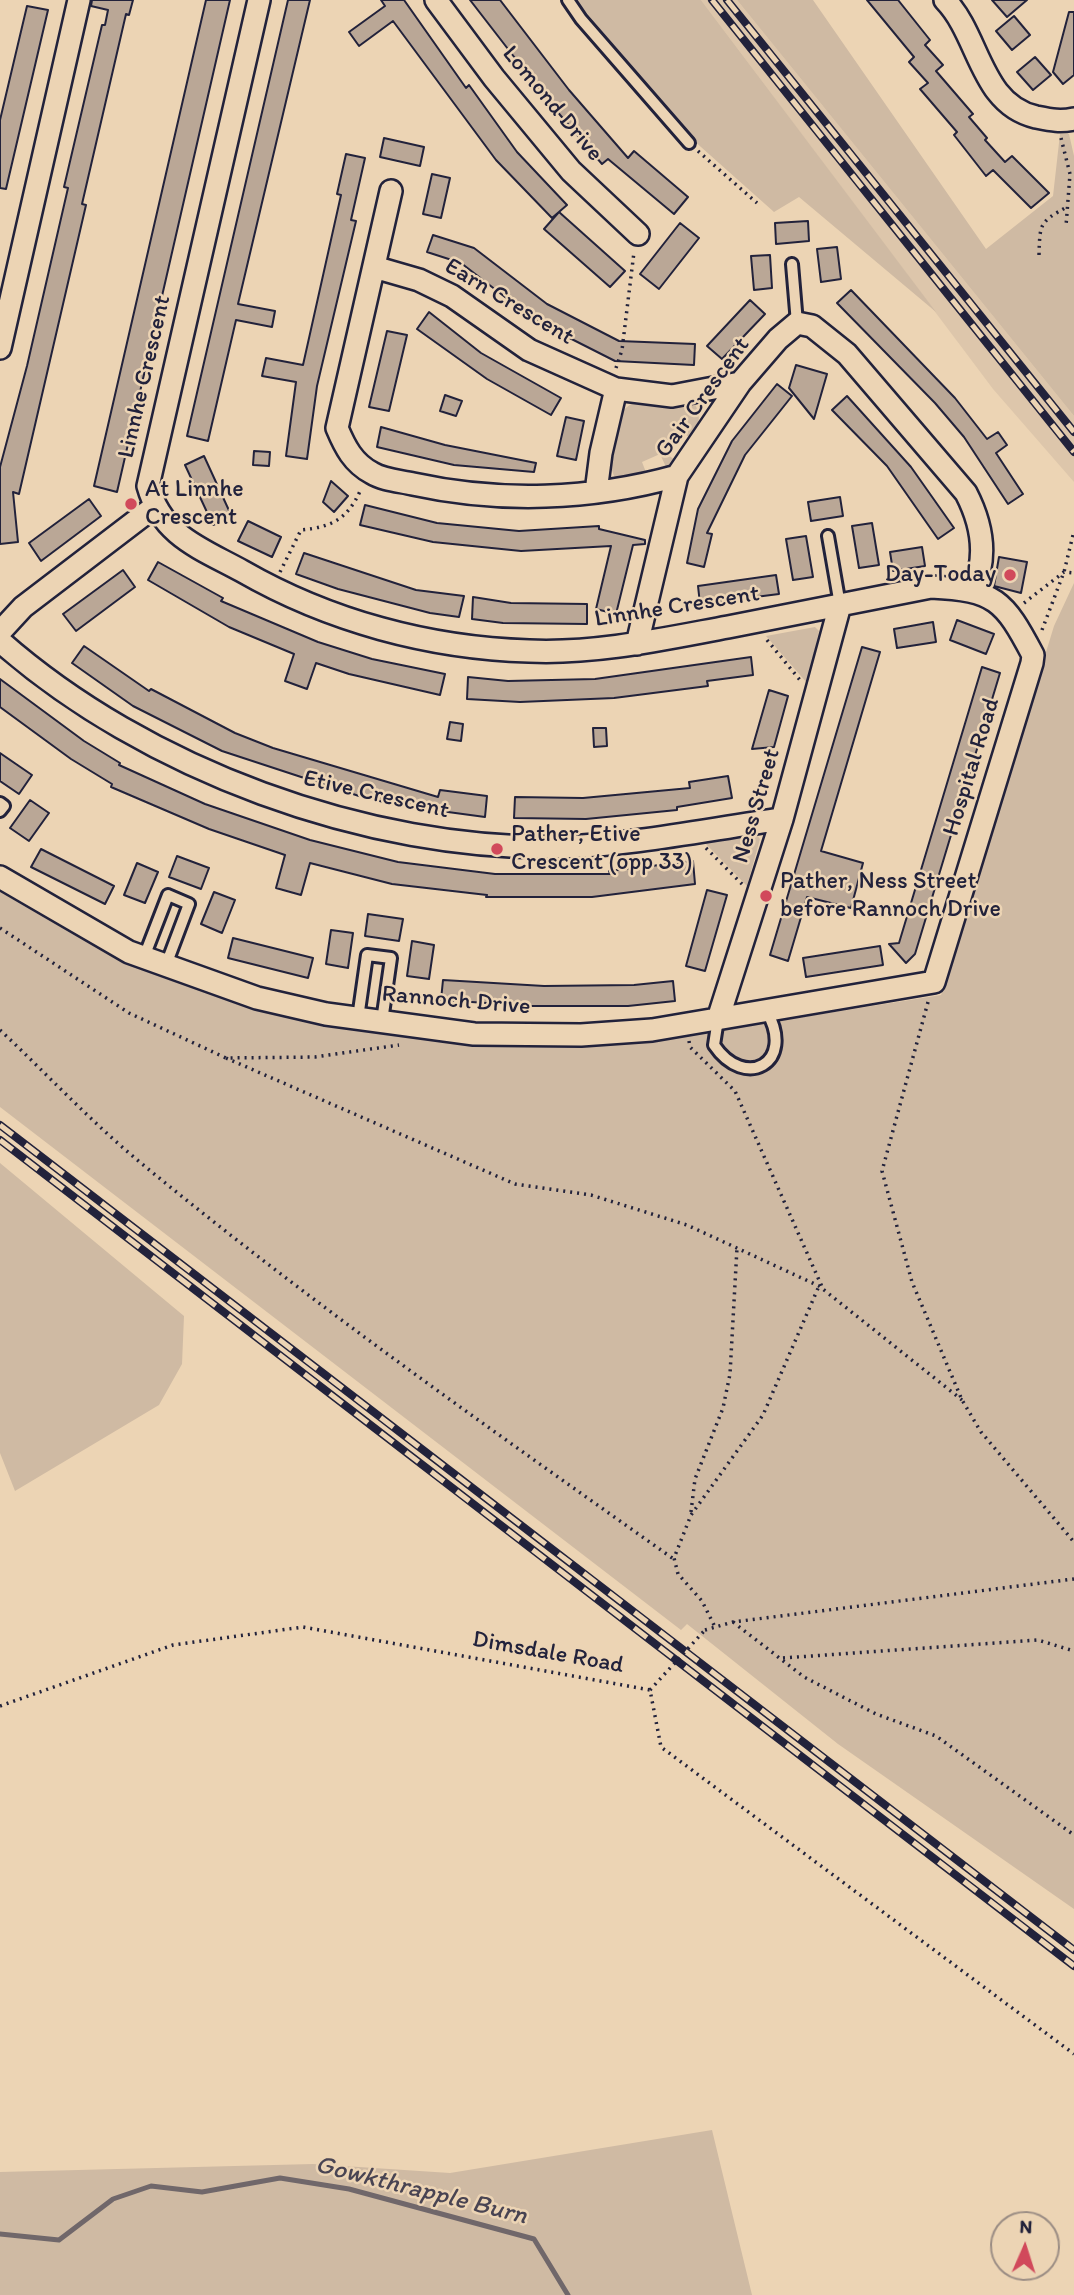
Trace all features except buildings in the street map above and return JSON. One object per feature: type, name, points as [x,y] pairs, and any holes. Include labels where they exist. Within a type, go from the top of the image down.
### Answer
[{"type":"street","points":[[0,348],[79,0]]},
{"type":"street","name":"Linnhe Crescent","points":[[259,0],[148,486],[154,507],[173,532],[312,608],[394,632],[465,647],[530,651],[637,644],[931,587],[973,589]]},
{"type":"street","name":"Lomond Drive","points":[[436,0],[494,78],[571,172],[638,234]]},
{"type":"street","points":[[945,0],[959,14],[989,80],[1004,102],[1024,114],[1067,120]]},
{"type":"street","points":[[391,191],[337,428],[345,448],[369,471],[453,493],[526,498],[632,488],[677,476]]},
{"type":"street","name":"Earn Crescent","points":[[374,267],[419,280],[453,296],[529,350],[612,388],[672,396],[740,383]]},
{"type":"street","points":[[797,323],[812,326],[847,354],[966,493],[977,515],[982,537],[982,571],[973,589],[1011,612],[1033,655]]},
{"type":"street","name":"Gair Crescent","points":[[637,644],[677,476],[740,383],[778,339],[797,323]]},
{"type":"street","points":[[596,492],[612,388]]},
{"type":"street","points":[[0,632],[23,607],[154,507]]},
{"type":"street","name":"Ness Street","points":[[718,1019],[782,819],[840,605]]},
{"type":"street","name":"Etive Crescent","points":[[0,641],[35,672],[76,700],[180,760],[298,806],[363,824],[500,846],[562,847],[782,819]]},
{"type":"street","name":"Hospital Road","points":[[934,982],[1033,655]]},
{"type":"street","name":"Rannoch Drive","points":[[0,877],[129,951],[286,1007],[511,1036],[581,1035],[688,1025],[934,982]]},
{"type":"lane","points":[[568,0],[581,19],[689,143]]},
{"type":"lane","points":[[792,264],[797,323]]},
{"type":"lane","points":[[828,536],[840,605]]},
{"type":"lane","points":[[0,803],[4,806],[0,811]]},
{"type":"lane","points":[[144,957],[167,895],[189,904],[166,965]]},
{"type":"lane","points":[[358,1018],[367,955],[391,958],[382,1021]]},
{"type":"lane","points":[[718,1019],[714,1045],[724,1061],[739,1068],[755,1068],[765,1065],[772,1057],[778,1040],[767,1012]]},
{"type":"path","points":[[1066,226],[1070,174],[1067,120]]},
{"type":"path","points":[[689,143],[757,203]]},
{"type":"path","points":[[1039,255],[1040,228],[1044,220],[1067,207]]},
{"type":"path","points":[[612,388],[622,350],[638,234]]},
{"type":"path","points":[[272,588],[301,530],[332,525],[356,501],[369,471]]},
{"type":"path","points":[[1033,655],[1064,572],[1074,531]]},
{"type":"path","points":[[1011,612],[1064,572],[1074,573]]},
{"type":"path","points":[[752,622],[815,697]]},
{"type":"path","points":[[690,832],[757,900]]},
{"type":"path","points":[[0,928],[130,1013],[226,1058],[515,1184],[591,1195],[687,1225],[821,1288],[962,1400]]},
{"type":"path","points":[[934,982],[882,1171],[912,1282],[962,1400],[981,1432],[1074,1542]]},
{"type":"path","points":[[688,1025],[690,1047],[735,1091],[821,1288],[763,1415],[691,1515]]},
{"type":"path","points":[[0,1030],[144,1166],[261,1259],[388,1355],[675,1560]]},
{"type":"path","points":[[226,1058],[315,1057],[408,1043]]},
{"type":"path","points":[[714,1625],[702,1601],[678,1574],[675,1560],[691,1515],[695,1479],[723,1408],[730,1374],[737,1248]]},
{"type":"path","name":"Dimsdale Road","points":[[0,1706],[173,1645],[303,1627],[650,1690],[705,1630],[714,1625],[1074,1579]]},
{"type":"path","points":[[733,1622],[804,1677],[876,1714],[936,1736],[1074,1835]]},
{"type":"path","points":[[781,1658],[1038,1640],[1074,1651]]},
{"type":"path","points":[[650,1690],[661,1747],[1074,2054]]},
{"type":"shaded area","points":[[576,0],[701,0],[936,312],[799,197],[774,212],[692,139]]},
{"type":"shaded area","points":[[701,0],[737,0],[1074,416],[1074,482],[993,389]]},
{"type":"shaded area","points":[[737,0],[813,0],[986,249],[1053,196],[1060,134],[1069,134],[1074,156],[1074,416]]},
{"type":"shaded area","points":[[634,403],[662,406],[694,403],[698,421],[691,438],[679,431],[664,452],[675,460],[666,467],[660,454],[642,462],[647,475],[616,479],[610,460],[611,437],[619,416]]},
{"type":"shaded area","points":[[1074,583],[1074,1909],[838,1744],[687,1624],[681,1630],[0,1107],[0,886],[129,961],[283,1015],[390,1033],[514,1045],[653,1041],[941,995],[1054,626]]},
{"type":"shaded area","points":[[815,627],[819,631],[807,683],[766,636]]},
{"type":"shaded area","points":[[755,833],[760,839],[747,886],[704,842]]},
{"type":"shaded area","points":[[0,1163],[184,1316],[182,1364],[159,1405],[15,1491],[0,1453]]},
{"type":"shaded area","points":[[712,2130],[752,2295],[0,2295],[0,2172],[313,2164],[450,2173]]},
{"type":"waterway","name":"Gowkthrapple Burn","points":[[0,2234],[59,2240],[113,2199],[151,2186],[202,2192],[280,2178],[349,2189],[534,2239],[568,2295]]},
{"type":"railway","points":[[712,0],[1074,452]]},
{"type":"railway","points":[[727,0],[1074,432]]},
{"type":"railway","points":[[0,1125],[1074,1950]]},
{"type":"railway","points":[[0,1140],[1074,1966]]},
{"type":"place","name":"At Linnhe Crescent","points":[[131,504]]},
{"type":"place","name":"Day-Today","points":[[1010,575]]},
{"type":"place","name":"Pather, Etive Crescent (opp 33)","points":[[497,849]]},
{"type":"place","name":"Pather, Ness Street before Rannoch Drive","points":[[766,896]]}]
